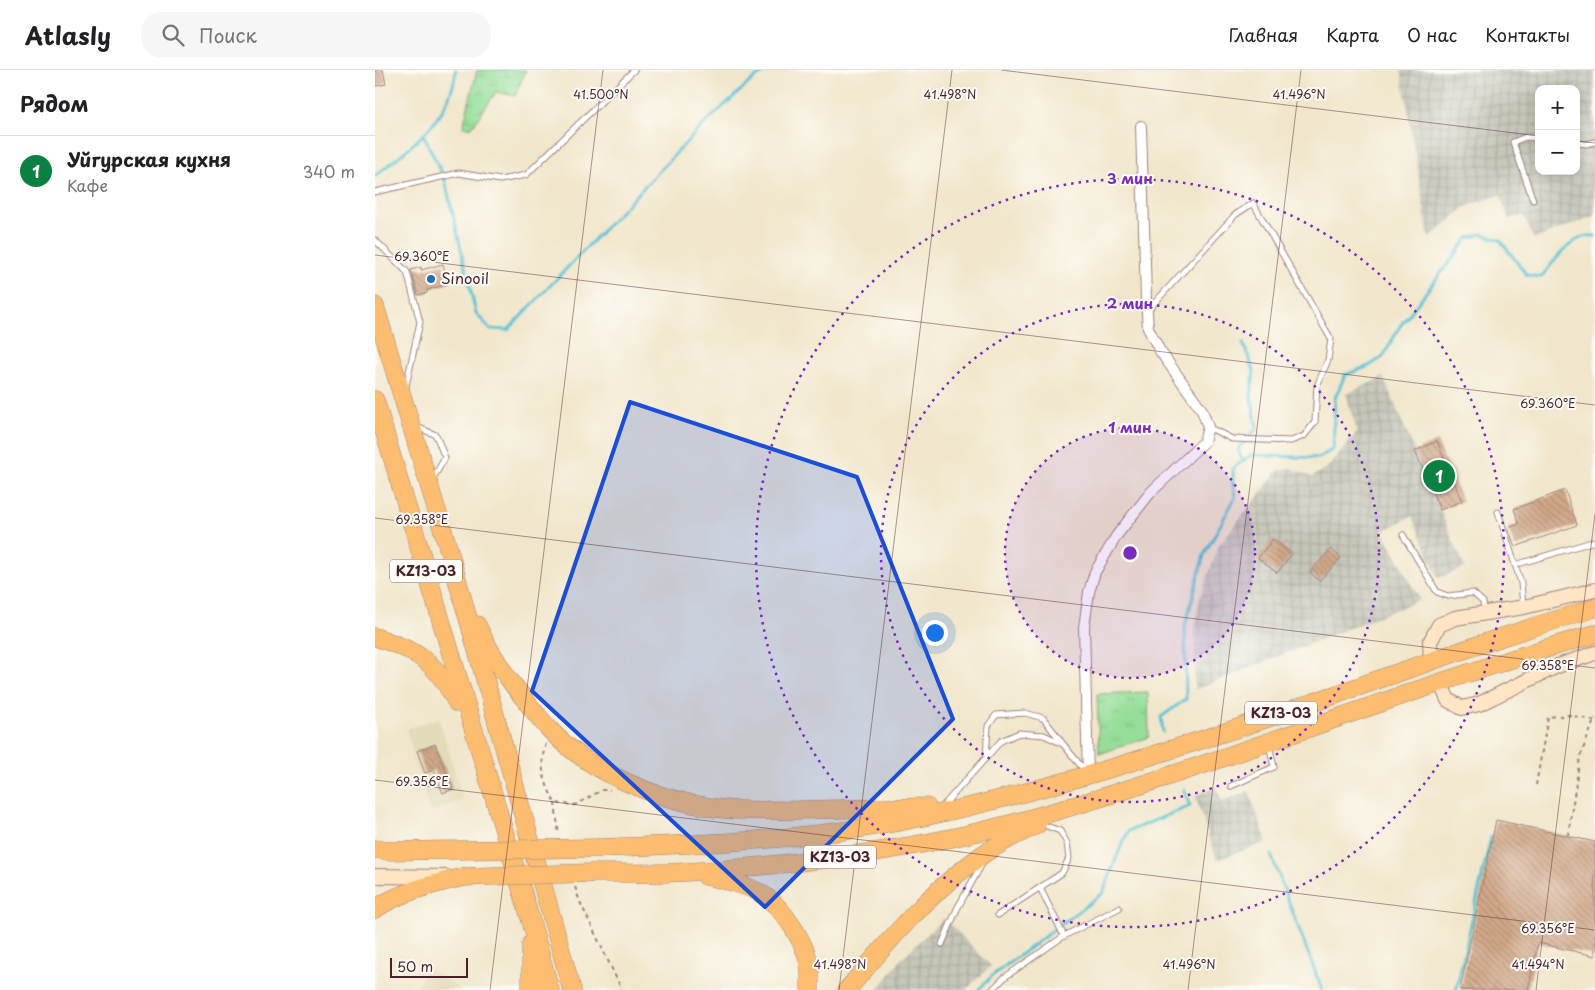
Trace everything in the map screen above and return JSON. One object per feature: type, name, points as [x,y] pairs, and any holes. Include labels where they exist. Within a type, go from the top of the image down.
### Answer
[{"type":"highway","name":"KZ13-03","points":[[375,306],[450,554],[572,989]]},
{"type":"highway","name":"KZ13-03","points":[[375,400],[531,921]]},
{"type":"highway","points":[[450,554],[478,627],[501,668],[551,731],[579,755],[610,774],[643,790],[678,801],[716,808],[938,811]]},
{"type":"highway","name":"KZ13-03","points":[[379,850],[599,848],[731,843],[840,832],[1002,799],[1088,775],[1261,720],[1431,661],[1595,608]]},
{"type":"highway","name":"KZ13-03","points":[[463,877],[684,872],[854,856],[916,845],[1008,825],[1082,804],[1440,682],[1537,650],[1595,634]]},
{"type":"highway","points":[[375,637],[395,643],[424,658],[445,680],[477,742]]},
{"type":"highway","points":[[847,990],[908,921],[943,885],[975,860],[1010,838],[1082,804]]},
{"type":"highway","points":[[684,872],[733,881],[762,894],[786,916],[800,940],[810,969],[810,990]]},
{"type":"highway","points":[[375,909],[410,891],[463,877]]},
{"type":"highway","points":[[531,921],[531,990]]},
{"type":"highway","points":[[531,921],[550,990]]},
{"type":"street","points":[[1088,775],[1085,628],[1089,592],[1095,572],[1117,535],[1151,492],[1204,442],[1208,427],[1201,410],[1160,351],[1148,328],[1141,126]]},
{"type":"street","points":[[1431,661],[1430,642],[1439,625],[1455,618],[1523,607],[1595,590]]},
{"type":"street","points":[[1440,682],[1448,700],[1462,708],[1479,704],[1555,667],[1595,652]]},
{"type":"street","points":[[375,876],[463,877]]},
{"type":"lane","points":[[375,192],[459,173],[500,180],[526,175],[634,70]]},
{"type":"lane","points":[[1533,200],[1513,142],[1526,136],[1535,137]]},
{"type":"lane","points":[[1580,143],[1595,142]]},
{"type":"lane","points":[[1147,312],[1235,215],[1253,203],[1331,339],[1329,360],[1317,386],[1315,422],[1304,436],[1291,441],[1232,438],[1208,427]]},
{"type":"lane","points":[[375,240],[407,272],[421,322],[403,399]]},
{"type":"lane","points":[[1498,512],[1521,583],[1523,607]]},
{"type":"lane","points":[[1403,536],[1437,592],[1448,596],[1473,593],[1483,602],[1484,614]]},
{"type":"lane","points":[[1515,565],[1595,541]]},
{"type":"lane","points":[[985,758],[988,726],[996,714],[1025,713],[1043,718],[1088,775]]},
{"type":"lane","points":[[938,811],[1001,741],[1019,733],[1044,735],[1063,744]]},
{"type":"lane","points":[[1231,786],[1273,767],[1268,742]]},
{"type":"lane","points":[[998,914],[1062,873],[1069,858],[1067,843],[1060,831],[1040,824]]},
{"type":"lane","points":[[942,944],[957,910],[989,851]]},
{"type":"lane","points":[[1040,888],[1064,936]]},
{"type":"lane","points":[[992,990],[1005,977],[1064,936],[1119,908]]},
{"type":"path","points":[[1536,785],[1548,718],[1570,715],[1593,721]]},
{"type":"path","points":[[1568,835],[1580,757],[1595,718]]},
{"type":"path","points":[[551,731],[545,748],[543,767],[545,784],[555,803],[559,834],[562,842]]},
{"type":"path","points":[[555,803],[575,805],[602,790],[610,790]]},
{"type":"path","points":[[575,885],[580,902],[622,990]]},
{"type":"highlighted area","points":[[630,402],[857,477],[953,719],[765,907],[532,691]]},
{"type":"shaded area","points":[[1401,70],[1595,70],[1595,216],[1534,239],[1523,215],[1509,219],[1500,195],[1467,206],[1429,238]]},
{"type":"shaded area","points":[[1383,377],[1465,568],[1438,578],[1412,516],[1383,531],[1420,600],[1194,690],[1195,629],[1200,598],[1219,545],[1278,471],[1291,468],[1312,477],[1330,465],[1357,432],[1346,394]]},
{"type":"shaded area","points":[[439,718],[463,800],[430,812],[406,729]]},
{"type":"shaded area","points":[[1216,787],[1222,801],[1249,791],[1267,842],[1217,860],[1195,796]]},
{"type":"shaded area","points":[[944,918],[991,966],[966,990],[878,990],[901,959]]},
{"type":"shaded area","points":[[429,968],[461,990],[414,990]]},
{"type":"green space","points":[[477,70],[526,70],[515,96],[496,92],[472,127],[463,127]]},
{"type":"green space","points":[[1148,692],[1149,737],[1099,754],[1097,694]]},
{"type":"building","points":[[375,70],[383,70],[386,84],[376,86]]},
{"type":"building","name":"Sinooil","points":[[443,264],[448,284],[427,290],[427,293],[418,295],[411,270],[421,267],[421,270]]},
{"type":"building","points":[[1437,441],[1462,501],[1440,510],[1415,451]]},
{"type":"building","points":[[1565,490],[1577,525],[1515,547],[1508,528],[1519,524],[1514,509]]},
{"type":"building","points":[[1273,539],[1292,554],[1277,573],[1258,558]]},
{"type":"building","points":[[1331,549],[1341,558],[1319,581],[1310,572]]},
{"type":"building","points":[[435,744],[453,789],[443,793],[434,770],[425,773],[417,751]]},
{"type":"building","points":[[1496,820],[1595,842],[1595,956],[1538,943],[1528,990],[1460,990]]},
{"type":"waterway","points":[[375,176],[415,143],[437,118],[446,104],[456,70]]},
{"type":"waterway","points":[[424,136],[445,180],[476,313],[490,329],[508,330],[704,124],[753,79],[769,70]]},
{"type":"waterway","points":[[1163,732],[1161,717],[1186,699],[1185,626],[1204,555],[1235,498],[1233,468],[1251,455],[1319,458],[1333,449],[1335,398],[1345,375],[1369,366],[1383,357],[1400,326],[1468,238],[1482,234],[1500,240],[1527,275],[1541,277],[1571,243],[1587,236],[1595,236]]},
{"type":"waterway","points":[[1243,343],[1254,371],[1251,396],[1257,428],[1238,449],[1243,462]]},
{"type":"waterway","points":[[978,990],[993,975],[1103,893],[1121,846],[1129,831],[1190,806],[1184,790]]},
{"type":"waterway","points":[[1456,990],[1491,837]]},
{"type":"waterway","points":[[1271,855],[1322,990]]},
{"type":"place","name":"Sinooil","points":[[431,279]]},
{"type":"place","name":"Уйгурская кухня","points":[[1439,476]]}]
